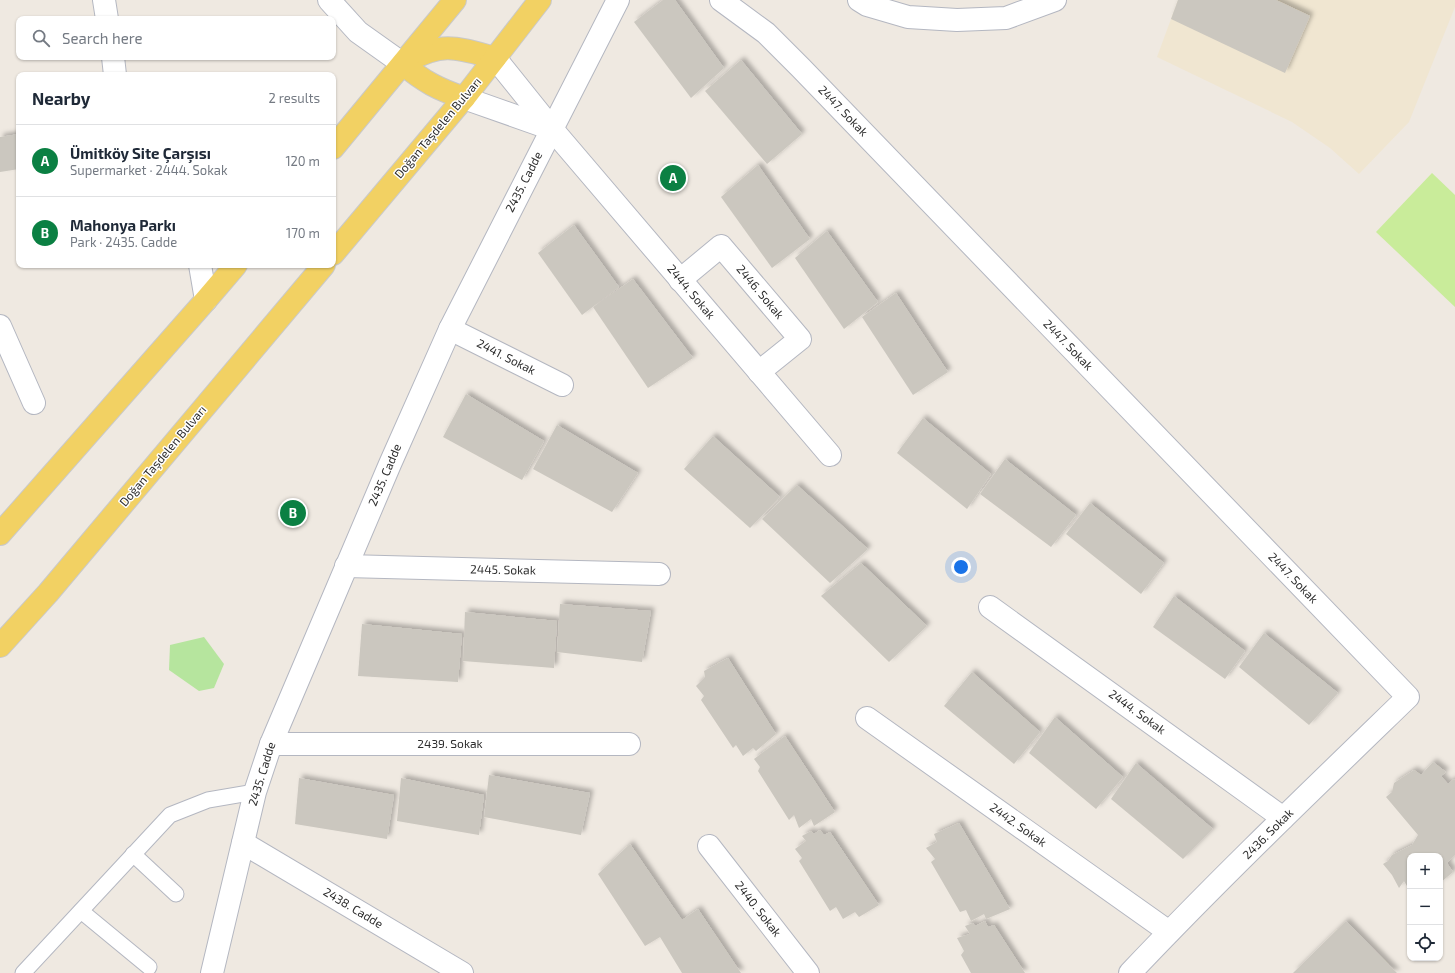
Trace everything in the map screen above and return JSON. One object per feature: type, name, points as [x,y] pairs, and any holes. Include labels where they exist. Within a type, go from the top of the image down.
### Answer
[{"type":"main road","points":[[336,144],[404,64],[455,0]]},
{"type":"main road","name":"Doğan Taşdelen Bulvarı","points":[[336,250],[464,98],[540,0]]},
{"type":"main road","points":[[404,64],[424,52],[442,48],[461,48],[495,58]]},
{"type":"main road","points":[[404,64],[428,83],[443,91],[464,98]]},
{"type":"main road","points":[[0,534],[233,268]]},
{"type":"main road","name":"Doğan Taşdelen Bulvarı","points":[[0,646],[48,593],[321,268]]},
{"type":"street","points":[[104,0],[107,16]]},
{"type":"street","points":[[329,0],[358,32],[404,64]]},
{"type":"street","name":"2435. Cadde","points":[[212,973],[255,792],[271,744],[422,389],[450,329],[618,0]]},
{"type":"street","name":"2447. Sokak","points":[[721,0],[766,33],[801,68],[1408,697]]},
{"type":"street","points":[[859,0],[867,5],[908,17],[957,20],[1006,18],[1055,0]]},
{"type":"street","name":"2444. Sokak","points":[[495,58],[552,129],[830,455]]},
{"type":"street","points":[[113,60],[115,72]]},
{"type":"street","points":[[464,98],[552,129]]},
{"type":"street","name":"2446. Sokak","points":[[680,280],[721,246],[800,339],[759,372]]},
{"type":"street","points":[[201,268],[206,300]]},
{"type":"street","points":[[0,326],[34,403]]},
{"type":"street","name":"2441. Sokak","points":[[450,329],[562,385]]},
{"type":"street","name":"2445. Sokak","points":[[346,566],[659,574]]},
{"type":"street","name":"2444. Sokak","points":[[990,607],[1283,818]]},
{"type":"street","name":"2436. Sokak","points":[[1130,973],[1283,818],[1408,697]]},
{"type":"street","name":"2442. Sokak","points":[[867,718],[1169,932]]},
{"type":"street","name":"2439. Sokak","points":[[271,744],[628,744]]},
{"type":"street","name":"2438. Cadde","points":[[243,843],[462,973]]},
{"type":"street","name":"2440. Sokak","points":[[709,846],[808,973]]},
{"type":"lane","points":[[23,973],[170,815],[208,800],[255,792]]},
{"type":"lane","points":[[133,854],[176,894]]},
{"type":"lane","points":[[81,911],[149,967]]},
{"type":"shaded area","points":[[1178,0],[1455,0],[1455,7],[1409,122],[1359,174],[1330,148],[1292,122],[1157,57]]},
{"type":"green space","points":[[1432,173],[1455,195],[1455,307],[1376,232]]},
{"type":"green space","points":[[204,637],[224,664],[214,688],[199,691],[169,670],[170,645]]},
{"type":"building","points":[[663,0],[675,0],[724,68],[691,98],[634,22]]},
{"type":"building","points":[[1178,0],[1276,0],[1310,16],[1285,73],[1171,19]]},
{"type":"building","points":[[741,60],[802,134],[767,164],[705,91]]},
{"type":"building","points":[[16,134],[16,169],[0,172],[0,137]]},
{"type":"building","points":[[758,165],[810,239],[772,268],[721,197]]},
{"type":"building","points":[[574,225],[619,287],[582,315],[538,253]]},
{"type":"building","points":[[827,231],[878,302],[844,329],[795,258]]},
{"type":"building","points":[[633,279],[693,358],[648,388],[593,307]]},
{"type":"building","points":[[896,293],[948,372],[913,395],[862,317]]},
{"type":"building","points":[[466,394],[544,441],[522,480],[443,437]]},
{"type":"building","points":[[923,418],[991,474],[967,509],[897,453]]},
{"type":"building","points":[[557,425],[638,473],[612,512],[533,469]]},
{"type":"building","points":[[713,436],[780,497],[750,528],[684,469]]},
{"type":"building","points":[[1005,459],[1076,515],[1051,547],[980,494]]},
{"type":"building","points":[[797,485],[868,549],[830,583],[762,519]]},
{"type":"building","points":[[1090,503],[1164,563],[1141,594],[1066,534]]},
{"type":"building","points":[[861,563],[927,626],[889,662],[821,596]]},
{"type":"building","points":[[1174,596],[1245,651],[1225,679],[1153,627]]},
{"type":"building","points":[[560,604],[651,611],[642,662],[557,652]]},
{"type":"building","points":[[465,612],[557,621],[554,668],[463,661]]},
{"type":"building","points":[[362,624],[462,634],[458,682],[358,676]]},
{"type":"building","points":[[1264,633],[1338,693],[1309,725],[1239,667]]},
{"type":"building","points":[[728,658],[776,734],[756,751],[753,748],[743,756],[736,745],[733,748],[701,700],[704,696],[696,686],[705,677],[704,671]]},
{"type":"building","points":[[972,672],[1040,732],[1014,764],[944,706]]},
{"type":"building","points":[[1055,717],[1123,777],[1096,809],[1029,753]]},
{"type":"building","points":[[785,736],[835,812],[814,826],[811,819],[799,828],[794,815],[789,820],[758,771],[760,767],[754,759]]},
{"type":"building","points":[[1433,762],[1446,772],[1441,776],[1448,784],[1454,779],[1455,780],[1455,855],[1447,863],[1453,872],[1443,880],[1443,853],[1407,853],[1407,886],[1404,881],[1399,888],[1392,875],[1383,864],[1388,861],[1392,855],[1412,845],[1418,835],[1386,797],[1392,792],[1394,783],[1414,770],[1421,775]]},
{"type":"building","points":[[1136,763],[1213,829],[1183,859],[1111,799]]},
{"type":"building","points":[[489,775],[590,793],[581,835],[484,817]]},
{"type":"building","points":[[299,778],[394,795],[387,839],[295,824]]},
{"type":"building","points":[[401,778],[484,795],[479,835],[397,821]]},
{"type":"building","points":[[959,823],[1010,909],[986,919],[984,914],[971,921],[966,910],[960,912],[931,862],[935,859],[926,848],[937,842],[934,834]]},
{"type":"building","points":[[820,830],[824,835],[830,832],[879,905],[859,917],[855,912],[843,919],[836,907],[830,911],[799,861],[802,858],[795,849],[806,841],[802,836],[811,831],[814,834]]},
{"type":"building","points":[[630,844],[682,920],[698,909],[741,973],[682,973],[660,937],[645,946],[598,874]]},
{"type":"building","points":[[985,921],[988,927],[994,925],[1025,973],[971,973],[961,955],[964,951],[957,938],[970,934],[965,926],[973,923],[975,926]]},
{"type":"building","points":[[1346,921],[1397,973],[1293,973]]},
{"type":"place","name":"Ümitköy Site Çarşısı","points":[[673,178]]},
{"type":"place","name":"Mahonya Parkı","points":[[293,513]]}]
